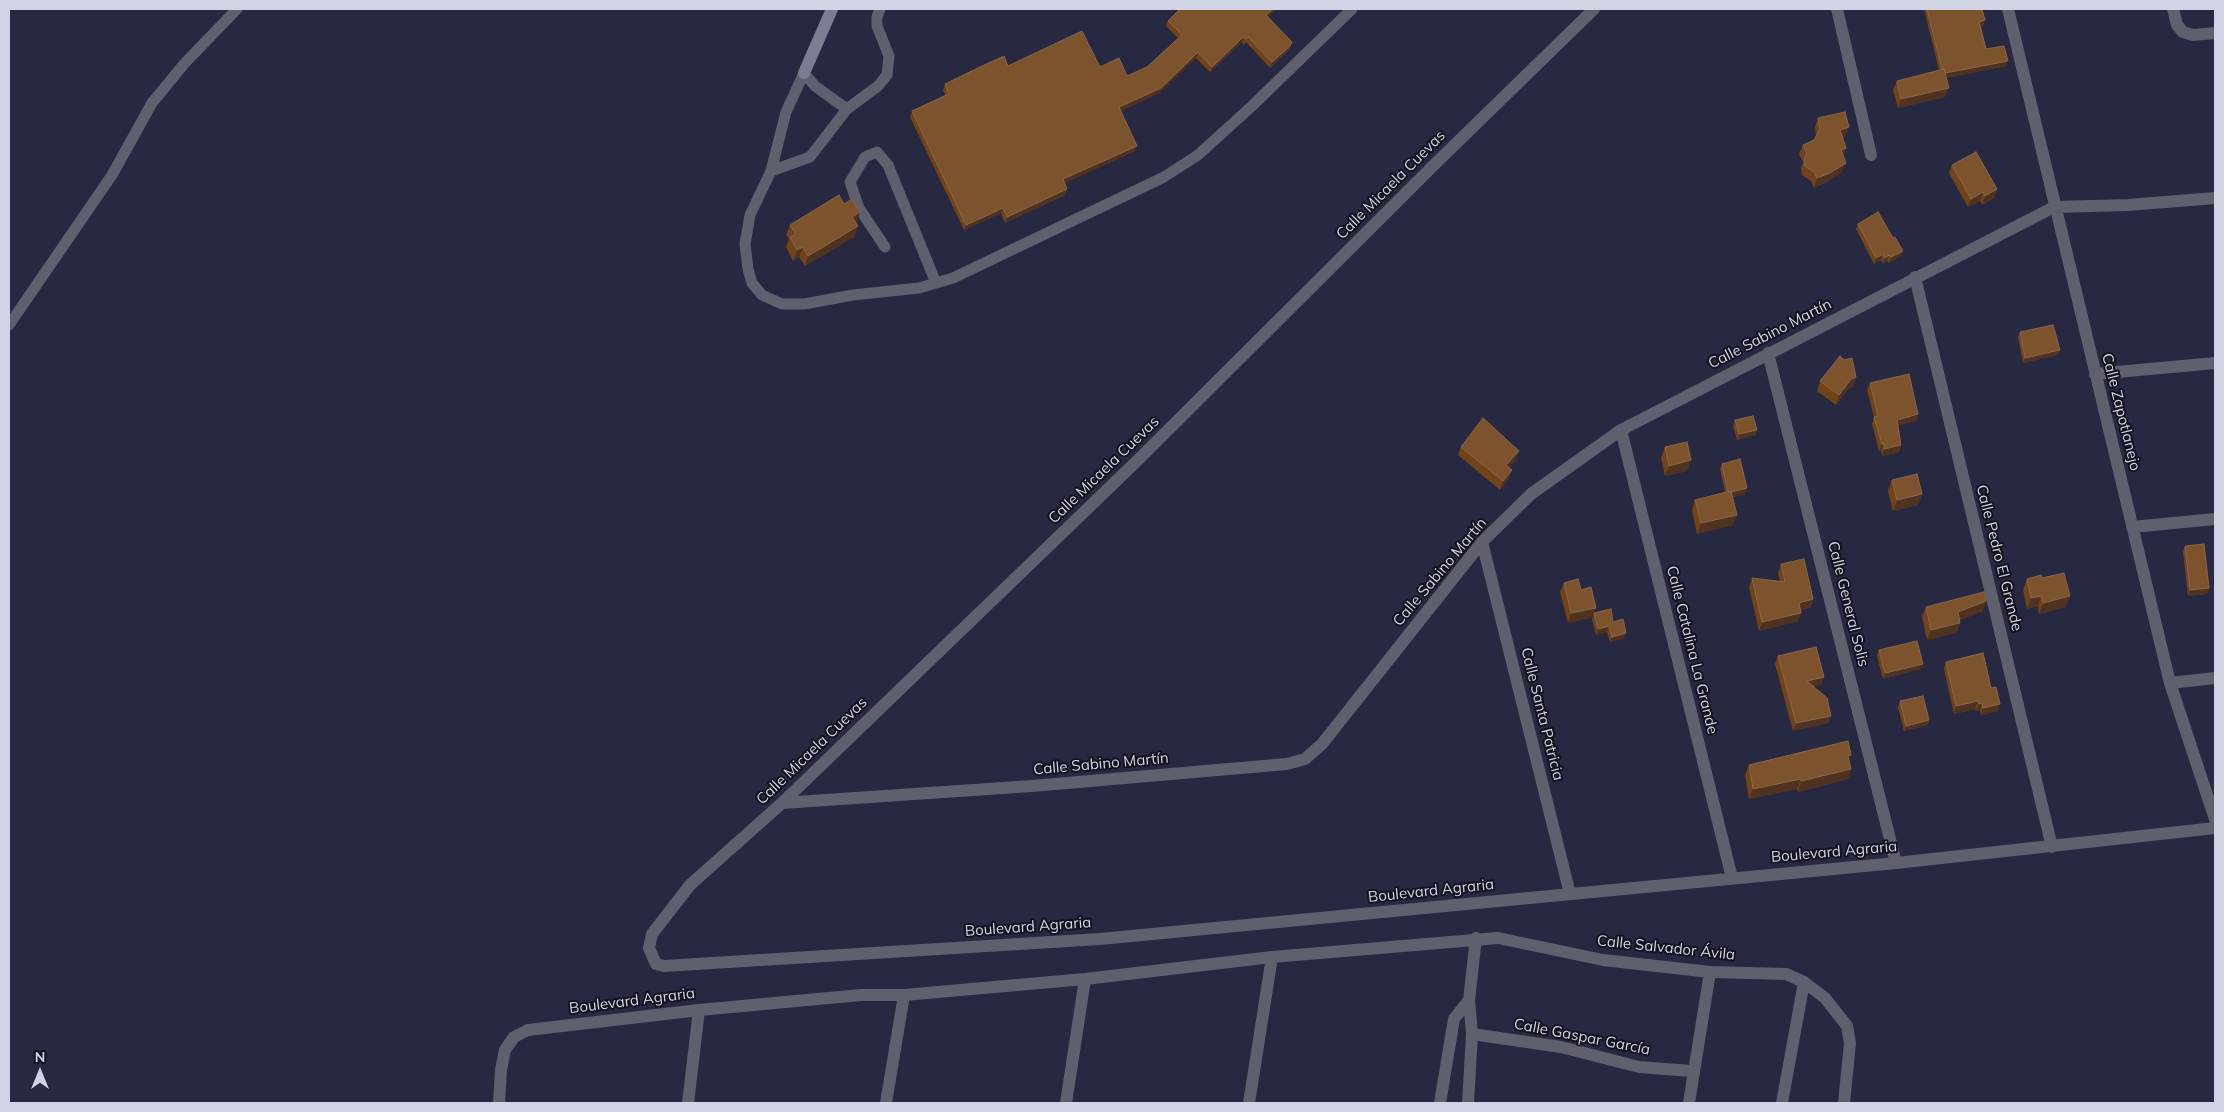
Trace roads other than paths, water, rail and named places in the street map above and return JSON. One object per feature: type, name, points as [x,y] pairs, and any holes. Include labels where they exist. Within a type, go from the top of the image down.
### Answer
[{"type":"street","points":[[804,73],[832,9]]},
{"type":"street","name":"Calle Micaela Cuevas","points":[[652,958],[648,948],[652,934],[690,885],[782,804],[1140,459],[1429,170],[1594,9]]},
{"type":"street","points":[[1837,9],[1871,155]]},
{"type":"street","name":"Calle Zapotlanejo","points":[[2008,9],[2054,207],[2170,682],[2215,819]]},
{"type":"street","points":[[2173,9],[2177,25],[2183,32],[2193,35],[2215,33]]},
{"type":"street","name":"Calle Sabino Martín","points":[[782,804],[1032,786],[1287,764],[1305,759],[1322,744],[1482,542],[1531,494],[1621,430],[2054,207],[2128,205],[2215,198]]},
{"type":"street","name":"Calle Pedro El Grande","points":[[1915,277],[2052,847]]},
{"type":"street","name":"Calle General Solis","points":[[1768,353],[1896,863]]},
{"type":"street","points":[[2095,374],[2215,362]]},
{"type":"street","name":"Calle Catalina La Grande","points":[[1621,430],[1732,878]]},
{"type":"street","points":[[2132,527],[2215,520]]},
{"type":"street","name":"Calle Santa Patricia","points":[[1482,542],[1570,894]]},
{"type":"street","points":[[2170,682],[2215,678]]},
{"type":"street","name":"Boulevard Agraria","points":[[652,958],[656,964],[664,966],[1100,939],[1896,863],[2215,828]]},
{"type":"street","points":[[1468,1103],[1472,1034],[1469,1000],[1476,938]]},
{"type":"street","name":"Calle Salvador Ávila","points":[[1272,957],[1476,938],[1498,938],[1603,960],[1710,972],[1786,974],[1804,982],[1825,998],[1847,1026],[1850,1043],[1844,1103]]},
{"type":"street","points":[[1248,1103],[1272,957]]},
{"type":"street","name":"Boulevard Agraria","points":[[499,1103],[501,1070],[505,1050],[514,1037],[528,1030],[698,1010],[861,995],[904,996],[1085,979],[1272,957]]},
{"type":"street","points":[[1689,1103],[1692,1071],[1710,972]]},
{"type":"street","points":[[1066,1103],[1085,979]]},
{"type":"street","points":[[1782,1103],[1804,982]]},
{"type":"street","points":[[886,1103],[904,996]]},
{"type":"street","points":[[1440,1103],[1454,1018],[1469,1000]]},
{"type":"street","points":[[688,1103],[698,1010]]},
{"type":"street","name":"Calle Gaspar García","points":[[1472,1034],[1561,1047],[1639,1067],[1692,1071]]},
{"type":"lane","points":[[9,326],[112,175],[152,103],[184,64],[237,9]]},
{"type":"lane","points":[[771,171],[810,157],[847,109],[878,86],[887,75],[889,56],[877,26],[877,17],[880,9]]},
{"type":"lane","points":[[847,109],[815,86],[804,73],[786,112],[771,171],[750,215],[745,244],[752,283],[762,295],[782,304],[804,304],[919,288],[953,278],[1164,177],[1198,154],[1252,106],[1352,9]]},
{"type":"lane","points":[[885,247],[859,208],[850,182],[865,157],[877,152],[888,166],[936,283]]}]
